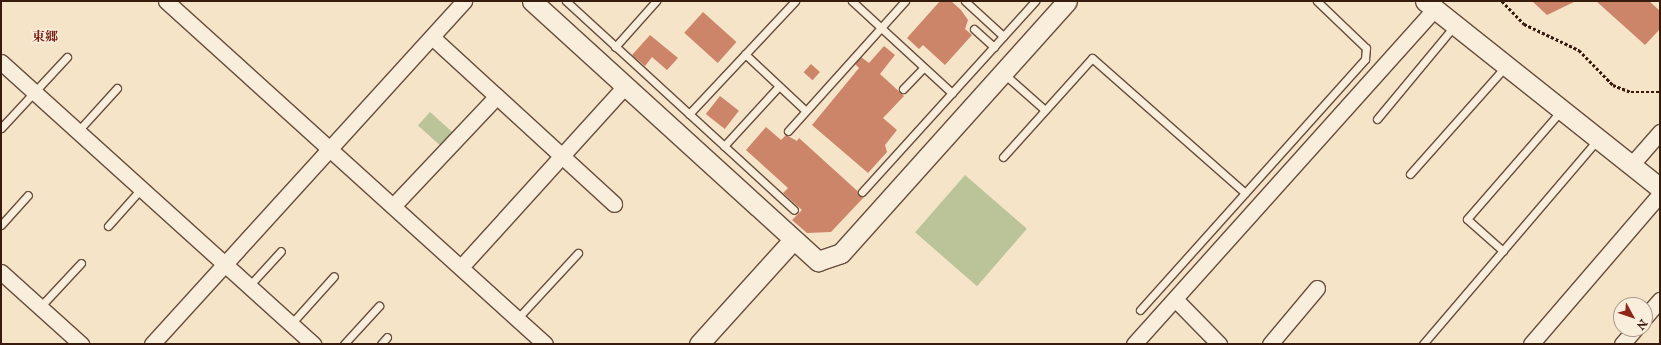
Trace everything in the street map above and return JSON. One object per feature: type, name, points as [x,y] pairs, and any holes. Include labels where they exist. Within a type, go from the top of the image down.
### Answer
[{"type":"street","points":[[166,1],[545,344]]},
{"type":"street","points":[[152,344],[331,149],[464,1]]},
{"type":"street","points":[[532,1],[793,240],[818,261],[841,253],[1068,1]]},
{"type":"street","points":[[1134,344],[1175,299],[1430,5],[1632,164],[1660,188]]},
{"type":"street","points":[[432,37],[614,204]]},
{"type":"street","points":[[1,62],[313,344]]},
{"type":"street","points":[[461,267],[625,86]]},
{"type":"street","points":[[393,206],[496,97]]},
{"type":"street","points":[[1632,164],[1660,132]]},
{"type":"street","points":[[1531,344],[1660,194]]},
{"type":"street","points":[[699,344],[793,240]]},
{"type":"street","points":[[1,272],[81,344]]},
{"type":"street","points":[[1270,344],[1317,288]]},
{"type":"street","points":[[1175,299],[1219,344]]},
{"type":"street","points":[[1653,308],[1660,300]]},
{"type":"lane","points":[[566,1],[794,210]]},
{"type":"lane","points":[[615,46],[656,1]]},
{"type":"lane","points":[[689,114],[795,1]]},
{"type":"lane","points":[[852,1],[952,93]]},
{"type":"lane","points":[[788,131],[905,1]]},
{"type":"lane","points":[[964,1],[1003,36]]},
{"type":"lane","points":[[862,192],[1035,1]]},
{"type":"lane","points":[[1140,310],[1365,59],[1366,48],[1317,1]]},
{"type":"lane","points":[[1377,119],[1455,25]]},
{"type":"lane","points":[[974,29],[994,47]]},
{"type":"lane","points":[[745,54],[806,110]]},
{"type":"lane","points":[[1,128],[67,57]]},
{"type":"lane","points":[[1003,157],[1092,58],[1245,194]]},
{"type":"lane","points":[[1410,174],[1506,66]]},
{"type":"lane","points":[[903,89],[924,67]]},
{"type":"lane","points":[[1003,73],[1045,110]]},
{"type":"lane","points":[[724,146],[779,86]]},
{"type":"lane","points":[[78,131],[117,88]]},
{"type":"lane","points":[[1503,251],[1467,219],[1562,109]]},
{"type":"lane","points":[[1423,344],[1599,138]]},
{"type":"lane","points":[[108,226],[141,189]]},
{"type":"lane","points":[[1,225],[28,195]]},
{"type":"lane","points":[[249,286],[281,251]]},
{"type":"lane","points":[[517,318],[578,253]]},
{"type":"lane","points":[[40,307],[80,263]]},
{"type":"lane","points":[[291,324],[334,276]]},
{"type":"lane","points":[[344,344],[378,306]]},
{"type":"lane","points":[[381,344],[387,336]]},
{"type":"path","points":[[1502,1],[1524,24],[1579,50],[1613,85],[1631,92],[1660,92]]},
{"type":"green space","points":[[430,112],[452,132],[440,145],[418,125]]},
{"type":"green space","points":[[965,175],[1027,229],[977,286],[915,232]]},
{"type":"building","points":[[940,1],[951,1],[961,10],[968,20],[965,29],[972,35],[945,65],[923,45],[919,49],[907,38]]},
{"type":"building","points":[[1532,1],[1576,1],[1547,15]]},
{"type":"building","points":[[1596,1],[1649,1],[1660,11],[1660,29],[1645,45]]},
{"type":"building","points":[[703,12],[736,42],[718,63],[684,33]]},
{"type":"building","points":[[650,35],[678,58],[667,70],[652,57],[645,66],[632,55]]},
{"type":"building","points":[[884,46],[895,55],[880,74],[904,96],[883,118],[897,130],[885,145],[887,152],[868,173],[812,125],[859,68],[855,64],[861,57],[869,63]]},
{"type":"building","points":[[811,64],[820,72],[813,80],[804,72]]},
{"type":"building","points":[[720,96],[739,111],[725,129],[706,114]]},
{"type":"building","points":[[766,127],[781,140],[786,135],[797,141],[799,138],[864,197],[831,232],[807,233],[792,220],[802,210],[783,193],[788,188],[746,150]]},
{"type":"district","name":"東郷","points":[[45,38]]}]
